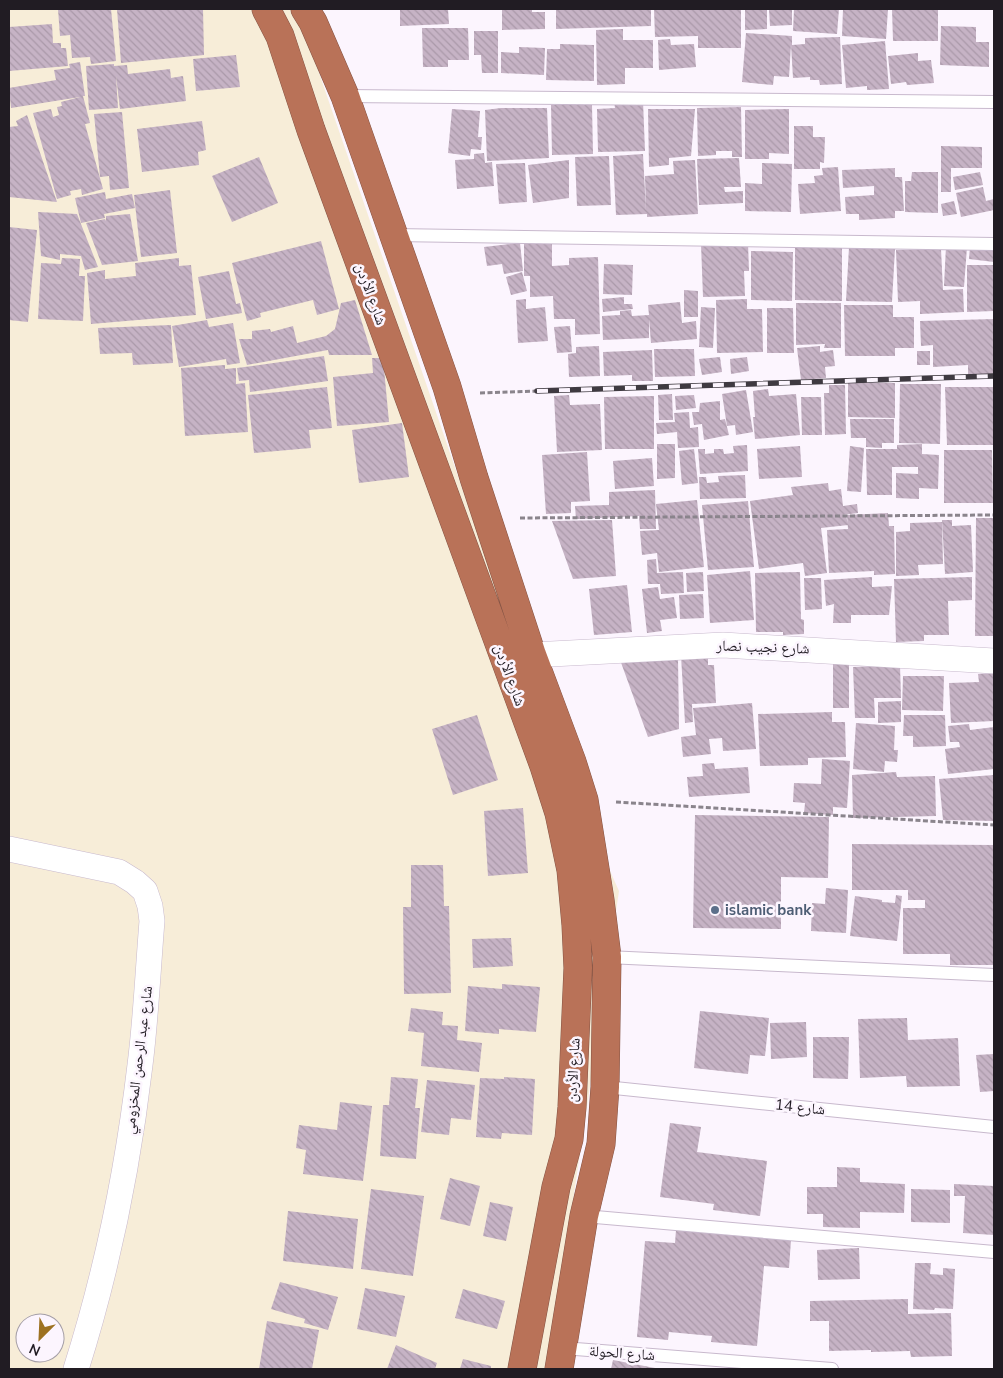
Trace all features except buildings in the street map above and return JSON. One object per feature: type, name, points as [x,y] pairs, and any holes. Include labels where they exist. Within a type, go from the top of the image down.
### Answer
[{"type":"highway","name":"شارع الأردن","points":[[266,9],[280,36],[308,122],[544,766],[559,814],[571,870],[578,968],[569,1139],[556,1187],[522,1369]]},
{"type":"highway","name":"شارع الأردن","points":[[305,9],[313,22],[345,96],[448,390],[474,478],[532,655],[572,762],[584,800],[607,958],[605,1087],[601,1144],[584,1216],[561,1359]]},
{"type":"highway","points":[[408,396],[448,390]]},
{"type":"highway","points":[[439,480],[474,478]]},
{"type":"street","name":"شارع نجيب نصار","points":[[532,655],[723,645],[994,660]]},
{"type":"street","name":"شارع عبد الرحمن المخزومي","points":[[9,849],[119,872],[145,890],[150,906],[152,922],[140,1065],[121,1189],[94,1311],[76,1369]]},
{"type":"lane","points":[[345,96],[994,102]]},
{"type":"lane","points":[[394,235],[994,244]]},
{"type":"lane","points":[[607,958],[994,975]]},
{"type":"lane","name":"شارع 14","points":[[605,1087],[994,1127]]},
{"type":"lane","points":[[584,1216],[994,1252]]},
{"type":"lane","name":"شارع الحولة","points":[[561,1359],[832,1369]]},
{"type":"path","points":[[448,390],[994,376]]},
{"type":"path","points":[[488,518],[994,515]]},
{"type":"path","points":[[584,800],[994,826]]},
{"type":"shaded area","points":[[9,9],[297,9],[540,714],[619,891],[548,1369],[9,1369]]},
{"type":"railway","points":[[537,391],[994,376]]},
{"type":"place","name":"islamic bank","points":[[715,910]]}]
